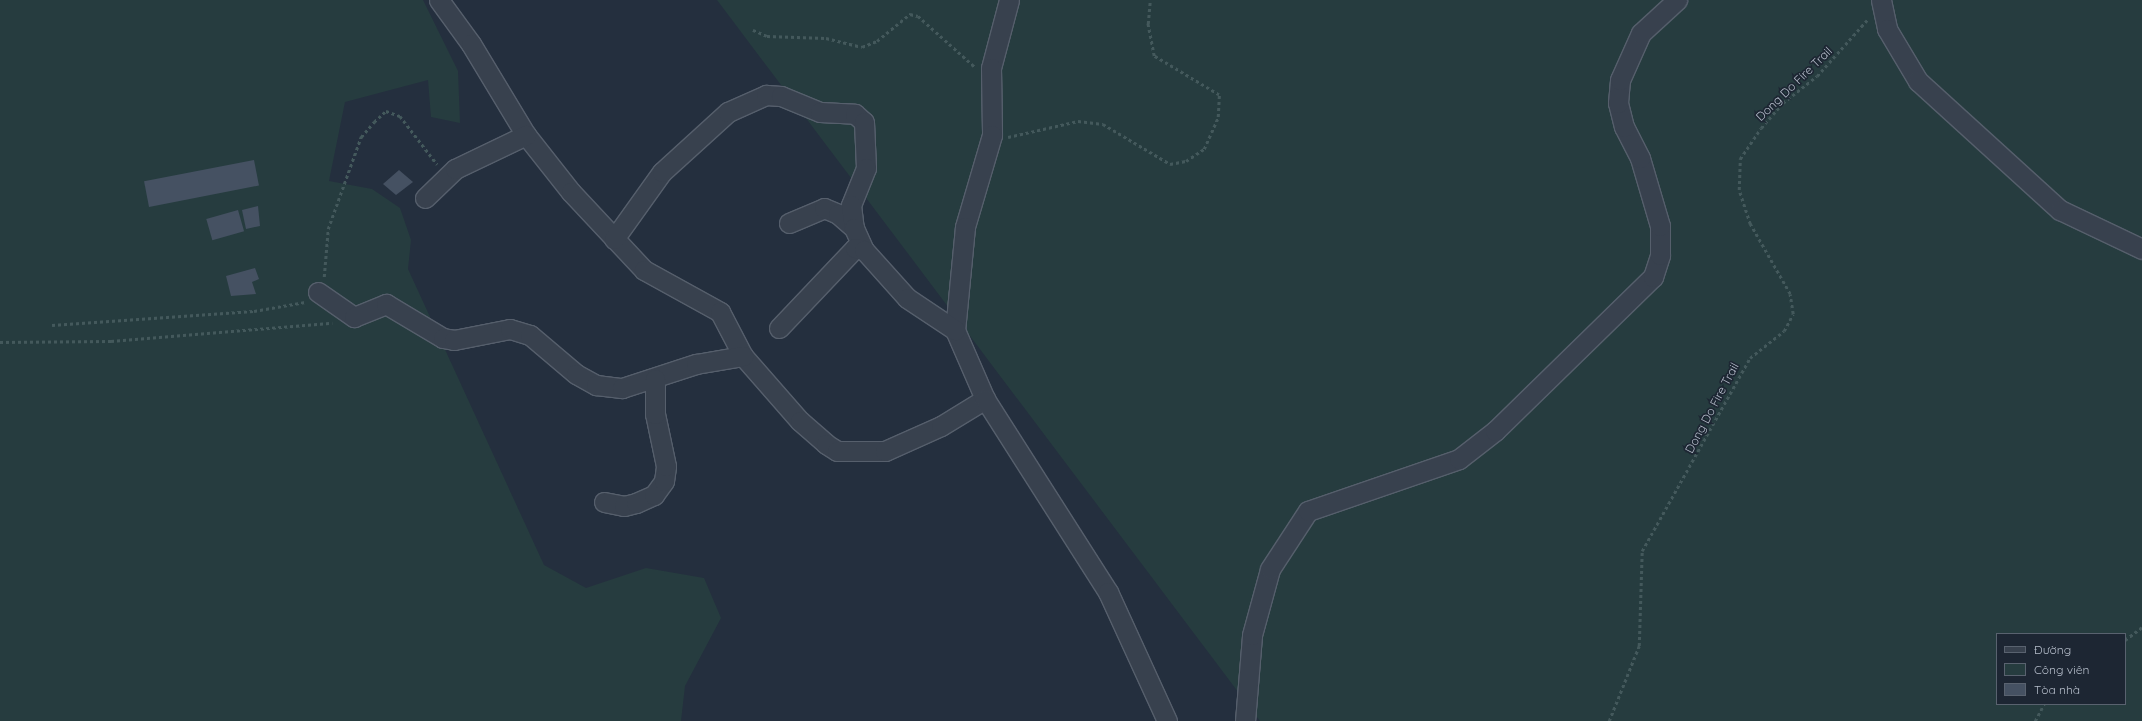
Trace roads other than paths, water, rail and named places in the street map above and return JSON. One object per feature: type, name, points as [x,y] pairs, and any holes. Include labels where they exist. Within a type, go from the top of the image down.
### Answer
[{"type":"street","points":[[439,0],[471,44],[526,135],[614,239],[644,270],[720,312],[743,356],[800,421],[837,451],[885,451],[941,426],[984,399]]},
{"type":"street","points":[[1009,0],[990,83],[992,135],[965,227],[955,330],[984,399],[1108,592],[1167,721]]},
{"type":"street","points":[[1245,721],[1252,635],[1270,569],[1308,511],[1334,499],[1459,459],[1495,431],[1653,277],[1660,255],[1660,226],[1640,158],[1624,127],[1618,103],[1620,80],[1641,33],[1677,0]]},
{"type":"street","points":[[1881,2],[1887,30],[1918,81],[1985,145],[2060,210],[2142,249]]},
{"type":"street","points":[[614,239],[662,172],[728,112],[766,95],[781,96],[820,112],[855,114],[864,122],[866,168],[851,206],[854,228],[864,250],[907,298],[955,330]]},
{"type":"street","points":[[425,198],[447,180],[455,169],[526,135]]},
{"type":"street","points":[[789,223],[824,208],[838,214],[854,228]]},
{"type":"street","points":[[779,328],[847,254],[855,248],[864,250]]},
{"type":"street","points":[[318,292],[354,317],[386,304],[443,338],[454,340],[510,329],[530,335],[576,374],[596,385],[622,388],[655,379],[696,364],[743,356]]},
{"type":"street","points":[[604,502],[624,506],[636,503],[654,495],[664,481],[666,466],[655,414],[655,379]]}]
